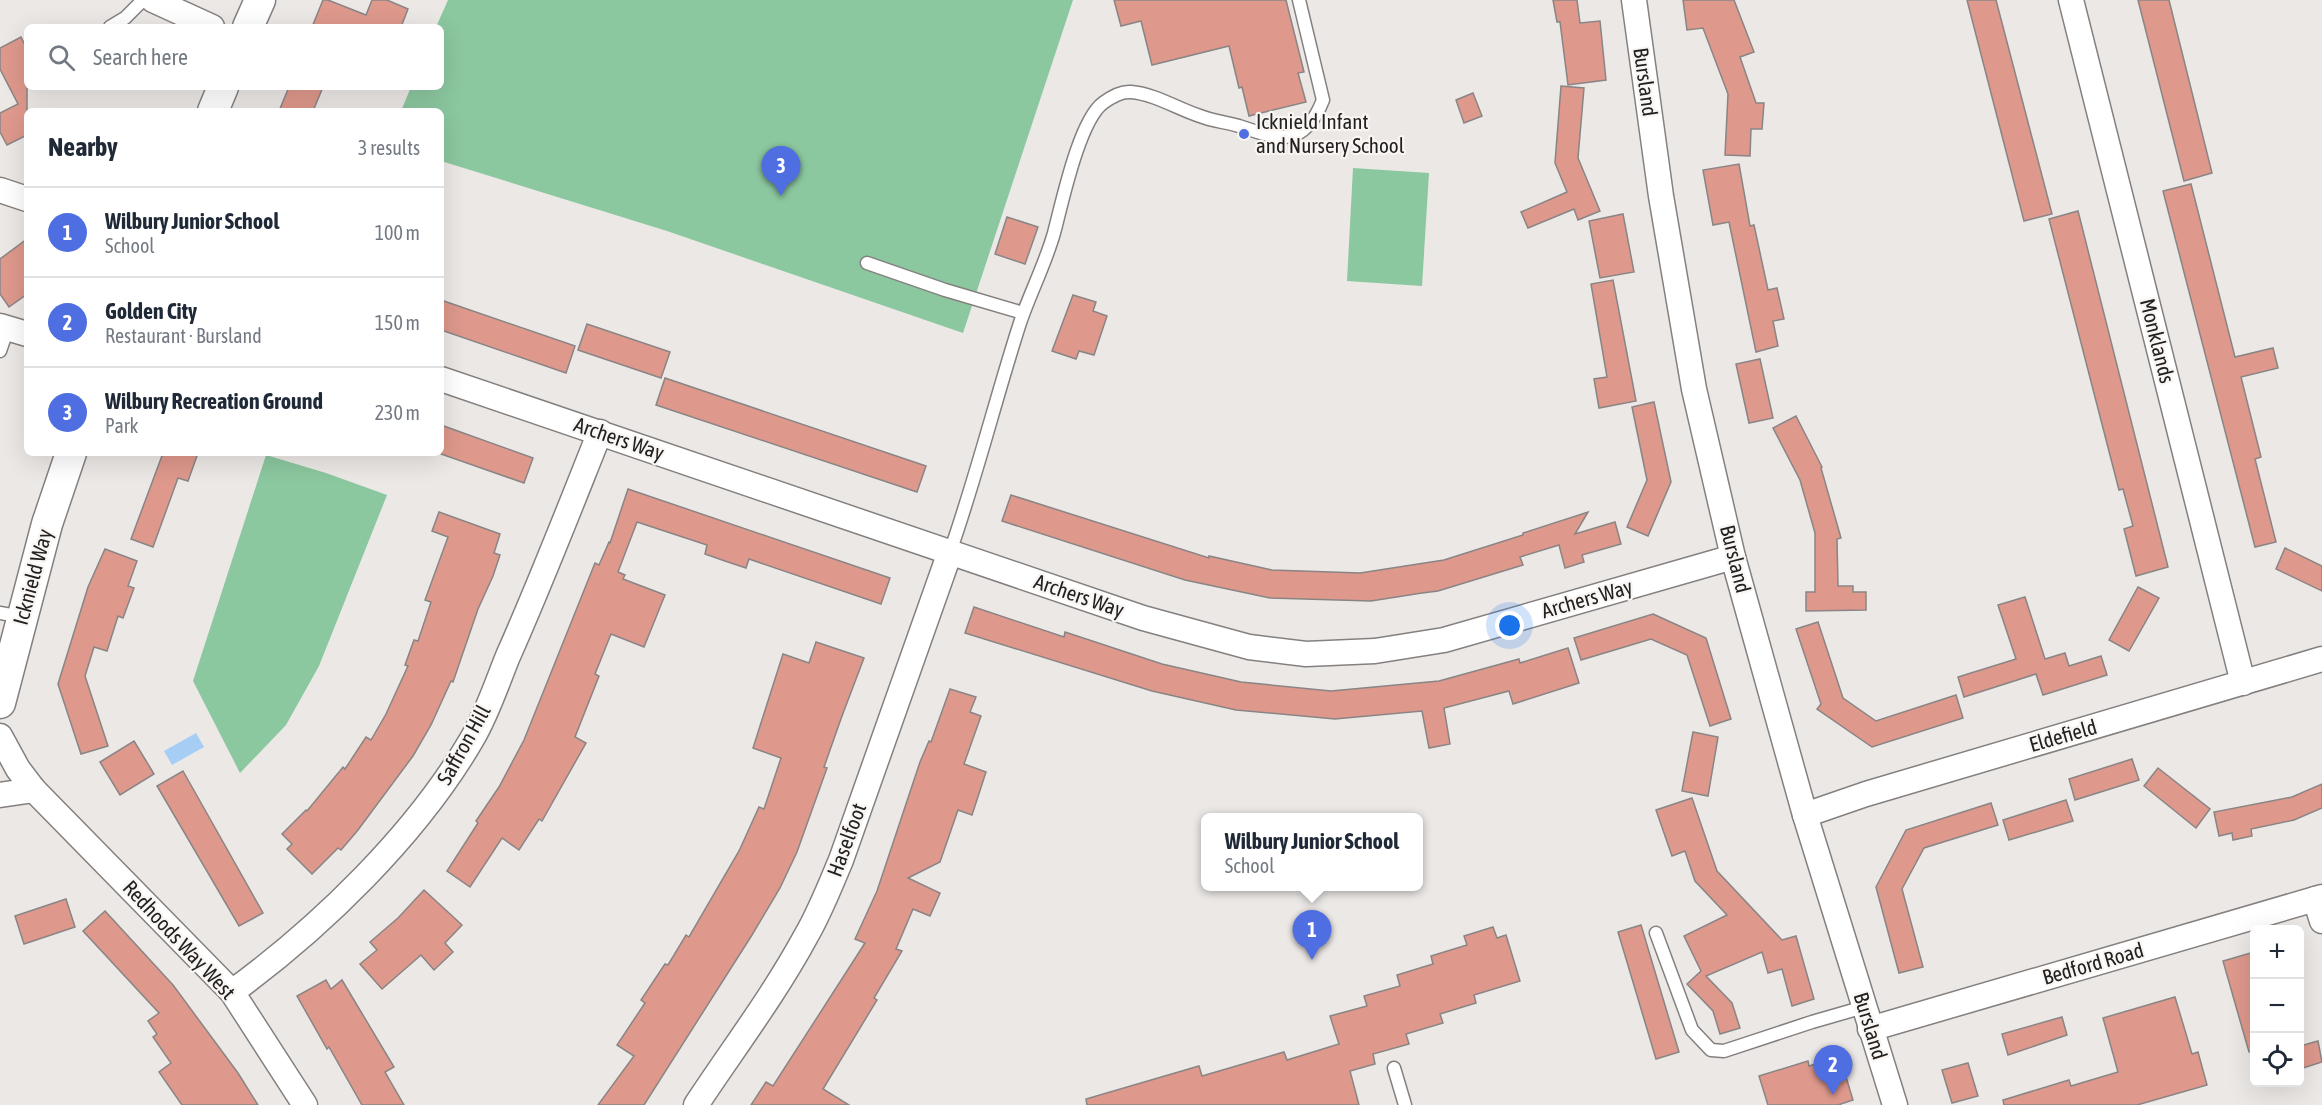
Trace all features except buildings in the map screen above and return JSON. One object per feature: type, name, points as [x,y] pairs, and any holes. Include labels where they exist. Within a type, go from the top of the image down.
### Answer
[{"type":"street","points":[[249,24],[260,0]]},
{"type":"street","name":"Bursland","points":[[1634,0],[1661,196],[1694,389],[1733,557],[1805,815],[1895,1105]]},
{"type":"street","name":"Monklands","points":[[2071,0],[2243,683]]},
{"type":"street","points":[[169,3],[207,24]]},
{"type":"street","points":[[214,108],[222,90]]},
{"type":"street","points":[[0,190],[24,198]]},
{"type":"street","name":"Archers Way","points":[[444,381],[1143,618],[1249,647],[1306,654],[1375,651],[1444,640],[1733,557]]},
{"type":"street","name":"Saffron Hill","points":[[232,992],[267,967],[369,874],[433,799],[473,738],[538,589],[600,432]]},
{"type":"street","name":"Icknield Way","points":[[0,703],[11,615],[47,524],[70,456]]},
{"type":"street","name":"Haselfoot","points":[[696,1105],[775,989],[824,902],[950,552]]},
{"type":"street","name":"Eldefield","points":[[1805,815],[1866,794],[2322,658]]},
{"type":"street","name":"Redhoods Way West","points":[[0,736],[18,769],[34,790],[232,992],[305,1105]]},
{"type":"street","points":[[0,795],[34,790]]},
{"type":"street","name":"Bedford Road","points":[[1867,1018],[2320,906]]},
{"type":"lane","points":[[115,24],[125,18],[143,0]]},
{"type":"lane","points":[[950,552],[1023,314],[1053,235],[1086,126],[1100,105],[1108,99],[1117,94],[1133,92],[1202,117],[1277,138],[1290,137],[1302,131],[1312,122],[1323,100],[1299,0]]},
{"type":"lane","points":[[867,263],[1023,314]]},
{"type":"lane","points":[[0,351],[12,329]]},
{"type":"lane","points":[[1656,933],[1692,1030],[1711,1050],[1724,1051],[1812,1022],[1867,1018]]},
{"type":"lane","points":[[1394,1068],[1405,1105]]},
{"type":"green space","points":[[448,0],[1073,0],[963,333],[667,231],[444,162],[444,108],[402,108],[410,90],[444,90],[444,24],[437,24]]},
{"type":"green space","points":[[1353,168],[1429,173],[1422,286],[1347,281]]},
{"type":"green space","points":[[266,456],[326,473],[387,495],[319,666],[286,725],[240,773],[193,681]]},
{"type":"water","points":[[196,733],[204,747],[172,765],[164,751]]},
{"type":"place","name":"Icknield Infant and Nursery School","points":[[1244,134]]},
{"type":"place","name":"Wilbury Recreation Ground","points":[[781,196]]},
{"type":"place","name":"Wilbury Junior School","points":[[1312,960]]},
{"type":"place","name":"Golden City","points":[[1833,1095]]}]
